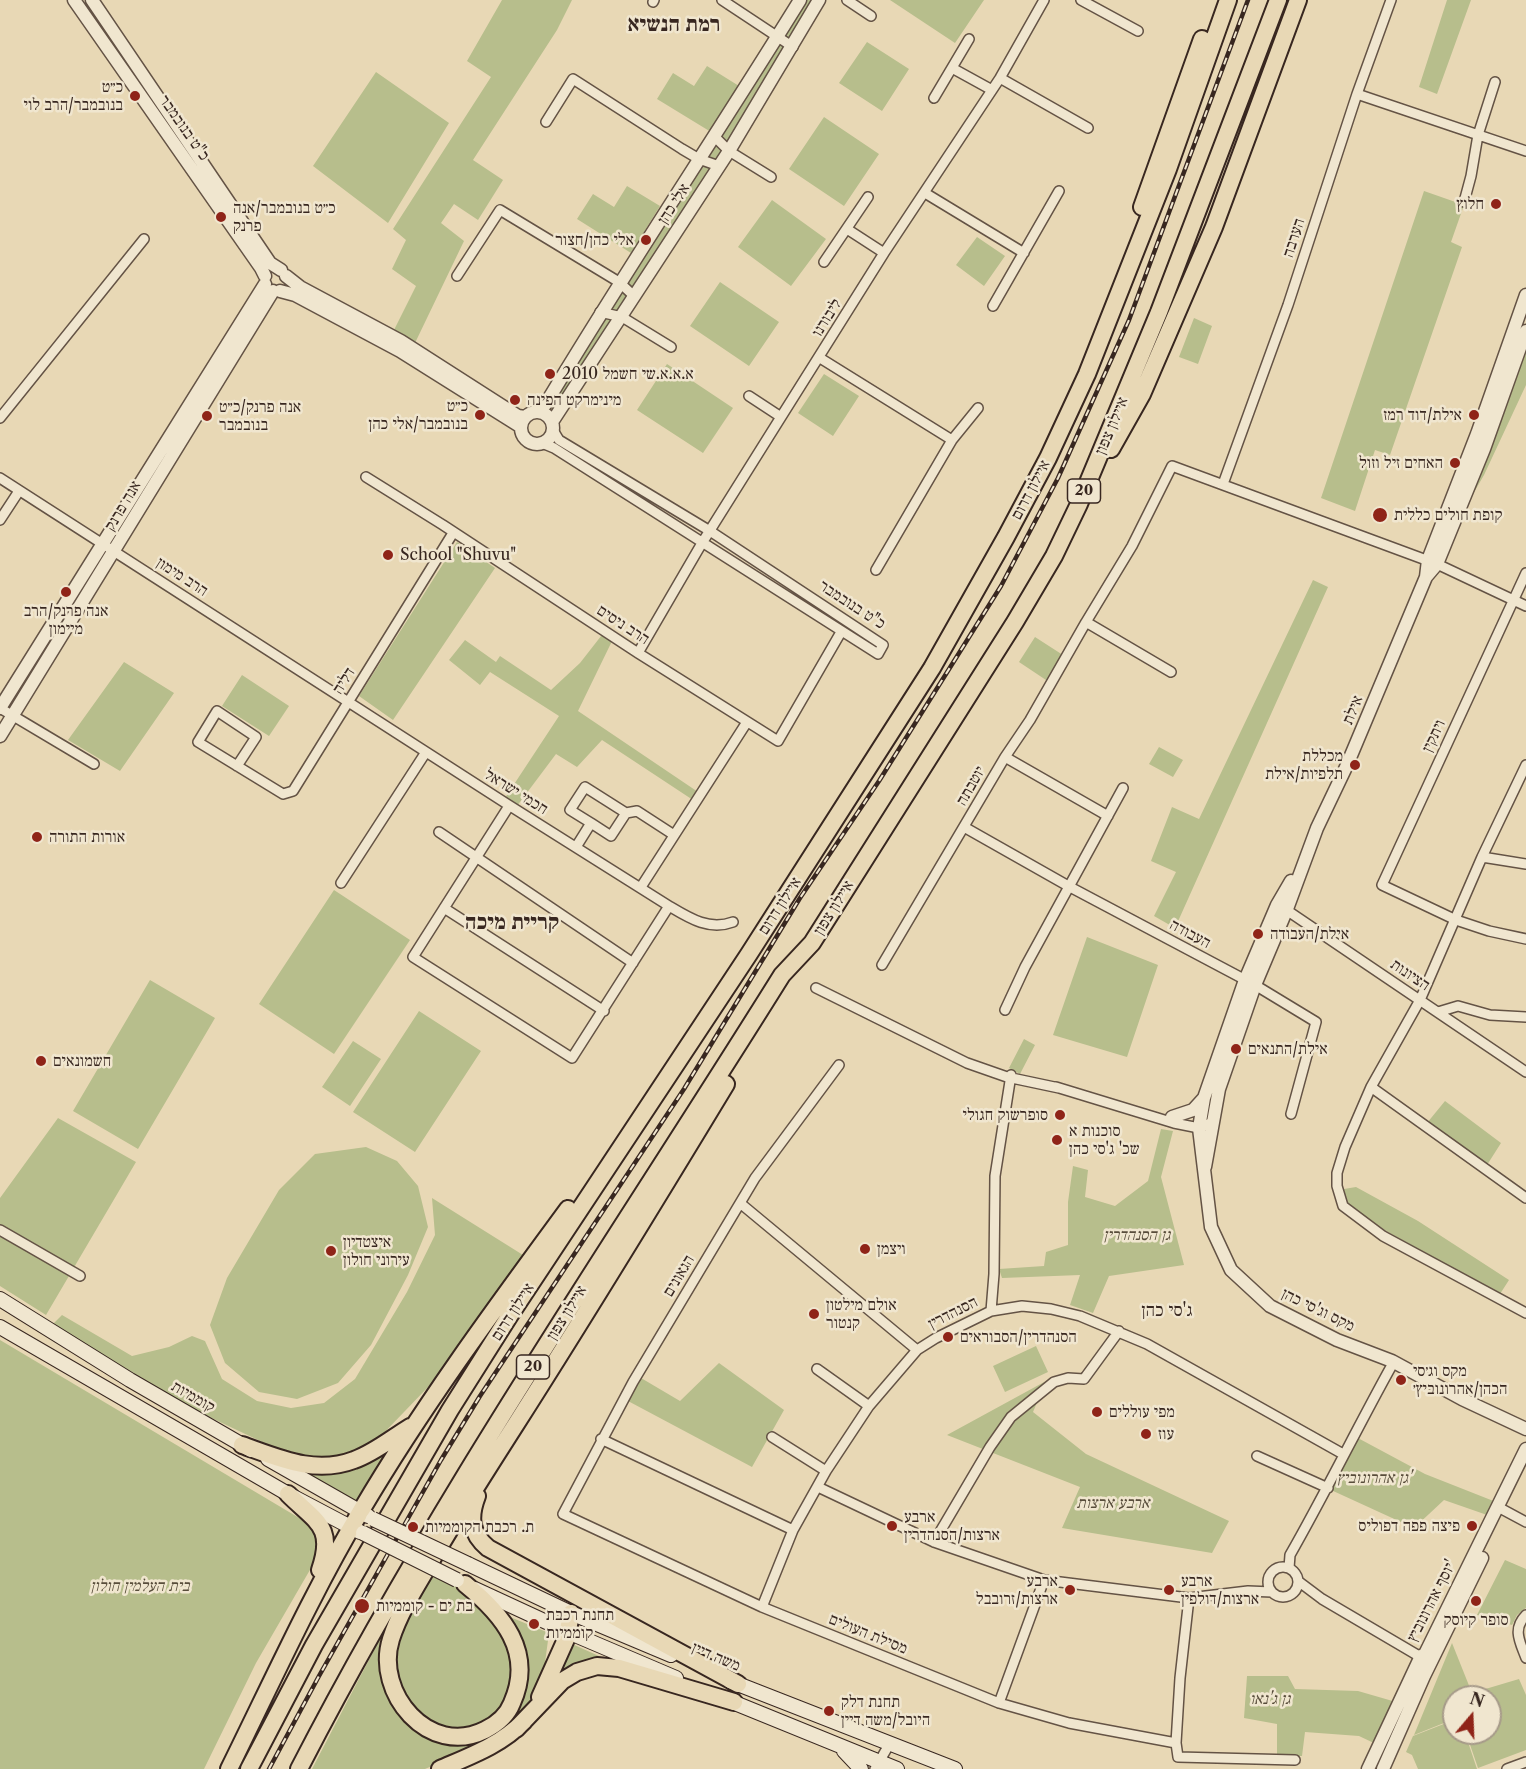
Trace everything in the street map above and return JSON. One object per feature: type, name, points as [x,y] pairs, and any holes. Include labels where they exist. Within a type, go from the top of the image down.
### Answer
[{"type":"highway","points":[[1104,331],[1152,177],[1216,0]]},
{"type":"highway","name":"איילון דרום","points":[[249,1769],[314,1645],[450,1410],[510,1315],[703,1024],[932,668],[1006,537],[1087,374],[1168,169],[1228,0]]},
{"type":"highway","name":"איילון צפון","points":[[299,1769],[328,1711],[447,1505],[782,975],[812,943],[1015,622],[1054,556],[1159,312],[1278,0]]},
{"type":"highway","points":[[1078,504],[1143,394],[1161,353],[1214,227],[1298,0]]},
{"type":"highway","points":[[461,1582],[489,1603],[497,1613],[513,1641],[520,1664],[518,1688],[505,1716],[479,1733],[459,1737],[427,1730],[407,1713],[393,1688],[389,1668],[389,1650],[395,1630],[419,1582],[607,1281],[812,943]]},
{"type":"highway","points":[[304,1614],[366,1515],[414,1425],[500,1300],[703,1024]]},
{"type":"highway","points":[[242,1445],[288,1462],[323,1467],[355,1460],[414,1425]]},
{"type":"highway","points":[[504,1443],[472,1509],[472,1525],[482,1542],[500,1555],[738,1684]]},
{"type":"highway","points":[[229,1769],[304,1614],[325,1556],[326,1537],[319,1525],[288,1494]]},
{"type":"highway","points":[[516,1729],[534,1708],[545,1689],[568,1632],[571,1613]]},
{"type":"highway","points":[[440,1769],[490,1747],[516,1729],[562,1681],[577,1672],[597,1666],[619,1668],[734,1702]]},
{"type":"main road","name":"קוממיות","points":[[0,1299],[130,1380],[242,1445],[366,1515],[468,1564]]},
{"type":"main road","points":[[0,1327],[288,1494],[461,1582],[568,1632],[885,1767]]},
{"type":"main road","name":"משה דיין","points":[[468,1564],[571,1613],[738,1684],[955,1769]]},
{"type":"main road","points":[[838,1746],[861,1769]]},
{"type":"street","points":[[722,0],[793,47]]},
{"type":"street","name":"אלי כהן","points":[[538,412],[545,405],[600,312],[712,141],[800,0]]},
{"type":"street","name":"אלי כהן","points":[[552,426],[729,151],[819,0]]},
{"type":"street","points":[[847,0],[871,16]]},
{"type":"street","name":"ליבורנו","points":[[638,653],[702,543],[884,253],[1000,78],[1044,0]]},
{"type":"street","points":[[1081,0],[1138,31]]},
{"type":"street","name":"הערבה","points":[[1222,484],[1288,305],[1357,94],[1391,0]]},
{"type":"street","name":"כ\"ט בנובמבר","points":[[84,2],[270,263],[300,287],[401,341],[518,416],[523,422]]},
{"type":"street","name":"כ\"ט בנובמבר","points":[[84,2],[271,286]]},
{"type":"street","points":[[934,98],[969,39]]},
{"type":"street","points":[[952,68],[992,90]]},
{"type":"street","points":[[1000,78],[1088,128]]},
{"type":"street","points":[[546,122],[573,79],[716,170]]},
{"type":"street","points":[[1464,202],[1478,135],[1495,82]]},
{"type":"street","points":[[1357,94],[1526,151]]},
{"type":"street","points":[[712,141],[771,177]]},
{"type":"street","points":[[993,306],[1059,191]]},
{"type":"street","points":[[925,193],[1024,253]]},
{"type":"street","points":[[824,262],[868,197]]},
{"type":"street","points":[[457,276],[500,210],[619,282],[638,291]]},
{"type":"street","points":[[848,229],[884,253]]},
{"type":"street","points":[[0,417],[144,239]]},
{"type":"street","points":[[271,270],[284,273],[286,284],[271,286],[271,270]]},
{"type":"street","points":[[271,286],[295,295],[400,351],[523,422]]},
{"type":"street","name":"אנה פרנק","points":[[0,708],[102,543],[271,286]]},
{"type":"street","name":"אנה פרנק","points":[[0,736],[114,551],[271,286]]},
{"type":"street","name":"אילת","points":[[1199,1123],[1204,1098],[1250,983],[1347,765],[1432,562],[1526,295]]},
{"type":"street","points":[[607,301],[622,317],[671,347]]},
{"type":"street","points":[[600,312],[622,317]]},
{"type":"street","name":"אילת","points":[[1432,562],[1484,449],[1526,331]]},
{"type":"street","points":[[820,358],[952,440]]},
{"type":"street","points":[[749,396],[781,417]]},
{"type":"street","points":[[876,570],[952,440],[978,408]]},
{"type":"street","points":[[538,412],[544,413],[552,426],[548,440],[535,444],[527,440],[523,436],[523,422],[538,412]]},
{"type":"street","name":"כ\"ט בנובמבר","points":[[542,443],[554,448],[878,654],[884,645],[710,531],[559,440],[552,426]]},
{"type":"street","name":"יוטבתה","points":[[882,964],[1132,546],[1172,466],[1222,484]]},
{"type":"street","name":"הרב ניסים","points":[[366,477],[778,741],[841,632]]},
{"type":"street","name":"הרב מימון","points":[[0,478],[349,701]]},
{"type":"street","points":[[1222,484],[1432,562],[1526,606]]},
{"type":"street","points":[[0,520],[19,490]]},
{"type":"street","name":"דליה","points":[[237,766],[256,737],[217,711],[198,742],[237,766],[283,794],[293,791],[453,533]]},
{"type":"street","name":"ויתקין","points":[[1456,920],[1382,885],[1512,599],[1526,573]]},
{"type":"street","points":[[1086,622],[1171,672]]},
{"type":"street","name":"חכמי ישראל","points":[[349,701],[509,806],[669,906],[708,924],[720,927],[732,922]]},
{"type":"street","points":[[0,708],[94,764]]},
{"type":"street","points":[[641,887],[747,722]]},
{"type":"street","points":[[341,883],[426,752]]},
{"type":"street","points":[[1005,757],[1108,816]]},
{"type":"street","points":[[1526,765],[1482,856],[1420,1000],[1371,1087],[1345,1147],[1337,1173],[1337,1186],[1343,1206],[1383,1236],[1526,1313]]},
{"type":"street","points":[[626,813],[611,836],[570,810],[585,787],[626,813],[637,811],[675,835]]},
{"type":"street","points":[[1005,1010],[1025,967],[1123,788]]},
{"type":"street","points":[[509,806],[413,957],[572,1058],[669,906]]},
{"type":"street","points":[[576,847],[591,823]]},
{"type":"street","name":"העבודה","points":[[964,828],[1250,983],[1316,1022],[1291,1114]]},
{"type":"street","points":[[439,832],[633,963]]},
{"type":"street","points":[[1482,856],[1526,864]]},
{"type":"street","name":"הציונות","points":[[1282,907],[1526,1072]]},
{"type":"street","points":[[444,908],[604,1011]]},
{"type":"street","points":[[1456,920],[1489,931],[1526,939]]},
{"type":"street","name":"אילת","points":[[1213,1122],[1219,1089],[1250,983]]},
{"type":"street","points":[[816,988],[967,1063],[1170,1122],[1213,1122]]},
{"type":"street","points":[[1438,1012],[1458,1006],[1491,1015],[1526,1017]]},
{"type":"street","name":"הגאונים","points":[[563,1514],[601,1438],[633,1382],[755,1178],[839,1065]]},
{"type":"street","points":[[991,1311],[994,1274],[995,1176],[1008,1076]]},
{"type":"street","points":[[1371,1087],[1526,1198]]},
{"type":"street","points":[[1172,1117],[1193,1110],[1204,1098]]},
{"type":"street","points":[[1140,1113],[1199,1123]]},
{"type":"street","name":"מקס וג'סי כהן","points":[[1213,1122],[1204,1183],[1210,1227],[1230,1270],[1270,1306],[1337,1340],[1368,1351],[1526,1429]]},
{"type":"street","name":"מקס וג'סי כהן","points":[[1199,1123],[1205,1167]]},
{"type":"street","points":[[740,1203],[917,1350]]},
{"type":"street","points":[[0,1230],[80,1276]]},
{"type":"street","name":"הסנהדרין","points":[[762,1607],[793,1530],[826,1471],[869,1406],[917,1350],[991,1311],[1022,1306],[1052,1309],[1080,1316],[1119,1331],[1147,1344],[1343,1455]]},
{"type":"street","points":[[934,1542],[990,1447],[1011,1417],[1054,1382],[1068,1378],[1084,1379],[1119,1331]]},
{"type":"street","points":[[1289,1568],[1290,1555],[1328,1488],[1392,1363]]},
{"type":"street","points":[[817,1369],[869,1406]]},
{"type":"street","points":[[772,1437],[826,1471]]},
{"type":"street","points":[[601,1438],[793,1530]]},
{"type":"street","name":"יוסף אהרונוביץ'","points":[[1501,1509],[1526,1449]]},
{"type":"street","points":[[1257,1456],[1328,1488]]},
{"type":"street","name":"יוסף אהרונוביץ'","points":[[1383,1769],[1425,1654],[1526,1464]]},
{"type":"street","points":[[818,1487],[934,1542],[1044,1580],[1189,1598],[1248,1591],[1272,1592],[1281,1597],[1287,1596],[1297,1586]]},
{"type":"street","points":[[1501,1509],[1526,1522]]},
{"type":"street","name":"מסילת העולים","points":[[563,1514],[762,1607],[999,1703],[1069,1724],[1176,1743]]},
{"type":"street","points":[[1248,1591],[1268,1580],[1274,1570],[1284,1566],[1294,1571],[1297,1586]]},
{"type":"street","points":[[999,1703],[1044,1580]]},
{"type":"street","points":[[1268,1580],[1272,1592]]},
{"type":"street","points":[[1297,1586],[1407,1649],[1423,1663]]},
{"type":"street","points":[[1189,1598],[1176,1743],[1178,1757],[1295,1760]]},
{"type":"street","points":[[1526,1615],[1520,1623],[1517,1634],[1526,1658]]},
{"type":"street","name":"יוסף אהרונוביץ'","points":[[1368,1769],[1423,1663]]},
{"type":"street","points":[[885,1767],[890,1743]]},
{"type":"street","points":[[1507,1769],[1526,1762]]},
{"type":"green space","points":[[502,0],[572,0],[557,30],[473,160],[503,180],[478,220],[454,204],[441,223],[464,241],[415,343],[394,330],[416,286],[392,269],[406,240],[393,229],[491,77],[467,61]]},
{"type":"green space","points":[[800,0],[819,0],[557,413],[545,405]]},
{"type":"green space","points":[[890,0],[984,0],[955,43]]},
{"type":"green space","points":[[1447,0],[1471,0],[1437,94],[1419,87]]},
{"type":"green space","points":[[867,42],[909,69],[882,111],[839,83]]},
{"type":"green space","points":[[707,66],[739,86],[711,132],[657,99],[673,73],[694,86]]},
{"type":"green space","points":[[376,72],[449,123],[388,223],[313,166]]},
{"type":"green space","points":[[824,117],[879,154],[844,206],[789,169]]},
{"type":"green space","points":[[627,186],[660,206],[631,253],[577,219],[593,194],[614,207]]},
{"type":"green space","points":[[1424,191],[1464,205],[1451,242],[1462,247],[1390,455],[1375,450],[1355,511],[1321,498]]},
{"type":"green space","points":[[772,200],[826,239],[791,286],[738,247]]},
{"type":"green space","points":[[977,237],[1005,256],[984,286],[956,265]]},
{"type":"green space","points":[[720,282],[779,322],[749,366],[690,326]]},
{"type":"green space","points":[[1194,318],[1212,326],[1198,364],[1179,357]]},
{"type":"green space","points":[[1526,333],[1526,385],[1484,475],[1469,501]]},
{"type":"green space","points":[[667,364],[733,408],[703,453],[637,410]]},
{"type":"green space","points":[[824,374],[859,396],[833,436],[798,413]]},
{"type":"green space","points":[[457,542],[495,568],[393,720],[359,696]]},
{"type":"green space","points":[[1313,580],[1328,587],[1175,928],[1154,916],[1176,872],[1151,861],[1172,807],[1199,819]]},
{"type":"green space","points":[[605,631],[614,637],[578,711],[701,794],[696,802],[602,740],[577,767],[556,754],[517,806],[505,798],[559,716],[490,672],[480,685],[449,660],[465,640],[496,662],[500,656],[551,690],[580,663]]},
{"type":"green space","points":[[1035,637],[1066,657],[1049,682],[1019,662]]},
{"type":"green space","points":[[124,662],[174,693],[120,771],[68,740]]},
{"type":"green space","points":[[242,675],[289,706],[269,736],[222,706]]},
{"type":"green space","points":[[1159,747],[1183,760],[1173,777],[1149,764]]},
{"type":"green space","points":[[334,890],[410,940],[334,1054],[259,1004]]},
{"type":"green space","points":[[1087,937],[1158,965],[1127,1057],[1053,1035]]},
{"type":"green space","points":[[150,980],[215,1018],[138,1149],[73,1111]]},
{"type":"green space","points":[[419,1011],[481,1051],[415,1152],[353,1112]]},
{"type":"green space","points":[[1024,1039],[1035,1045],[1020,1074],[1009,1068]]},
{"type":"green space","points":[[353,1041],[381,1059],[350,1106],[322,1087]]},
{"type":"green space","points":[[1445,1101],[1501,1143],[1487,1165],[1427,1123]]},
{"type":"green space","points":[[58,1118],[136,1162],[46,1315],[0,1286],[0,1198]]},
{"type":"green space","name":"גן הסנהדרין","points":[[1161,1129],[1173,1131],[1161,1177],[1184,1265],[1109,1276],[1093,1313],[1070,1305],[1080,1275],[1002,1278],[999,1269],[1044,1266],[1046,1252],[1068,1245],[1068,1202],[1073,1166],[1088,1170],[1085,1197],[1115,1206],[1148,1181]]},
{"type":"green space","name":"איצטדיון עירוני חולון","points":[[366,1147],[397,1161],[418,1186],[428,1227],[408,1275],[371,1345],[338,1383],[297,1399],[259,1392],[225,1363],[210,1325],[227,1278],[279,1190],[315,1154]]},
{"type":"green space","points":[[1356,1187],[1418,1221],[1509,1280],[1500,1294],[1386,1231],[1347,1205],[1344,1189]]},
{"type":"green space","points":[[432,1198],[523,1255],[430,1385],[379,1438],[345,1456],[294,1457],[203,1414],[52,1325],[62,1315],[132,1356],[169,1347],[192,1336],[205,1341],[222,1379],[257,1401],[291,1408],[324,1403],[355,1379],[407,1292],[435,1235]]},
{"type":"green space","name":"בית העלמין חולון","points":[[0,1340],[316,1528],[318,1556],[256,1663],[204,1769],[0,1769]]},
{"type":"green space","points":[[1036,1346],[1048,1372],[1005,1392],[993,1366]]},
{"type":"green space","points":[[719,1363],[784,1410],[752,1467],[628,1401],[641,1378],[680,1401]]},
{"type":"green space","name":"ארבע ארצות","points":[[1046,1381],[1033,1412],[1086,1454],[1229,1521],[1212,1553],[1062,1528],[1080,1487],[947,1435]]},
{"type":"green space","points":[[403,1432],[359,1504],[294,1467],[311,1471]]},
{"type":"green space","name":"גן אהרונוביץ'","points":[[1356,1437],[1425,1474],[1496,1502],[1490,1516],[1444,1500],[1414,1528],[1331,1490]]},
{"type":"green space","points":[[1505,1560],[1526,1569],[1526,1608],[1517,1615],[1512,1625],[1477,1615]]},
{"type":"green space","points":[[430,1575],[462,1588],[485,1607],[509,1643],[514,1675],[501,1712],[477,1728],[449,1731],[416,1715],[396,1677],[396,1640]]},
{"type":"green space","points":[[510,1617],[549,1633],[544,1670],[531,1704],[499,1737],[425,1769],[312,1769],[385,1629],[383,1661],[404,1719],[427,1736],[456,1743],[488,1737],[522,1698],[527,1680],[525,1656]]},
{"type":"green space","points":[[570,1643],[610,1661],[558,1677]]},
{"type":"green space","points":[[1452,1643],[1469,1685],[1442,1685],[1442,1724],[1414,1735]]},
{"type":"green space","name":"גן ג'נאו","points":[[1247,1676],[1288,1676],[1295,1689],[1358,1691],[1396,1702],[1376,1744],[1359,1736],[1305,1732],[1302,1756],[1277,1756],[1277,1724],[1244,1718]]},
{"type":"green space","points":[[1519,1679],[1526,1695],[1526,1750],[1478,1768],[1470,1745],[1502,1745],[1502,1685],[1499,1685]]},
{"type":"green space","points":[[1442,1725],[1442,1745],[1469,1745],[1477,1769],[1418,1769],[1412,1755],[1406,1752],[1413,1736]]},
{"type":"railway","points":[[269,1769],[441,1460],[480,1396],[684,1089],[800,898],[879,781],[1001,586],[1058,478],[1129,320],[1248,0]]},
{"type":"place","name":"כ״ט בנובמבר/הרב לוי","points":[[135,96]]},
{"type":"place","name":"חלוץ","points":[[1496,204]]},
{"type":"place","name":"כ״ט בנובמבר/אנה פרנק","points":[[221,217]]},
{"type":"place","name":"אלי כהן/חצור","points":[[646,240]]},
{"type":"place","name":"א.א.א.שי חשמל 2010","points":[[550,374]]},
{"type":"place","name":"מינימרקט הפינה","points":[[515,400]]},
{"type":"place","name":"כ״ט בנובמבר/אלי כהן","points":[[480,415]]},
{"type":"place","name":"אילת/דוד רמז","points":[[1474,415]]},
{"type":"place","name":"אנה פרנק/כ״ט בנובמבר","points":[[207,416]]},
{"type":"place","name":"האחים זיל וזול","points":[[1455,463]]},
{"type":"place","name":"קופת חולים כללית","points":[[1380,515]]},
{"type":"place","name":"School \"Shuvu\"","points":[[388,555]]},
{"type":"place","name":"אנה פרנק/הרב מיימון","points":[[66,592]]},
{"type":"place","name":"מכללת תלפיות/אילת","points":[[1355,765]]},
{"type":"place","name":"אורות התורה","points":[[37,837]]},
{"type":"place","name":"אילת/העבודה","points":[[1258,934]]},
{"type":"place","name":"אילת/התנאים","points":[[1236,1049]]},
{"type":"place","name":"חשמונאים","points":[[41,1061]]},
{"type":"place","name":"סופרשוק חגולי","points":[[1060,1115]]},
{"type":"place","name":"סוכנות א שכ' ג'סי כהן","points":[[1057,1140]]},
{"type":"place","name":"ויצמן","points":[[865,1249]]},
{"type":"place","name":"איצטדיון עירוני חולון","points":[[331,1251]]},
{"type":"place","name":"אולם מילטון קנטור","points":[[814,1314]]},
{"type":"place","name":"הסנהדרין/הסבוראים","points":[[948,1337]]},
{"type":"place","name":"מקס וג׳סי הכהן/אהרונוביץ׳","points":[[1401,1380]]},
{"type":"place","name":"מפי עוללים","points":[[1097,1412]]},
{"type":"place","name":"עוז","points":[[1146,1434]]},
{"type":"place","name":"ארבע ארצות/הסנהדרין","points":[[892,1526]]},
{"type":"place","name":"פיצה פפה דפוליס","points":[[1472,1526]]},
{"type":"place","name":"ת. רכבת הקוממיות","points":[[413,1527]]},
{"type":"place","name":"ארבע ארצות/זרובבל","points":[[1070,1590]]},
{"type":"place","name":"ארבע ארצות/דולפין","points":[[1169,1590]]},
{"type":"place","name":"סופר קיוסק","points":[[1476,1601]]},
{"type":"place","name":"בת ים - קוממיות","points":[[362,1606]]},
{"type":"place","name":"תחנת רכבת קוממיות","points":[[534,1624]]},
{"type":"place","name":"תחנת דלק היובל/משה דיין","points":[[829,1711]]},
{"type":"district","name":"רמת הנשיא","points":[[674,25]]},
{"type":"district","name":"קריית מיכה","points":[[512,923]]},
{"type":"district","name":"ג'סי כהן","points":[[1167,1311]]}]
